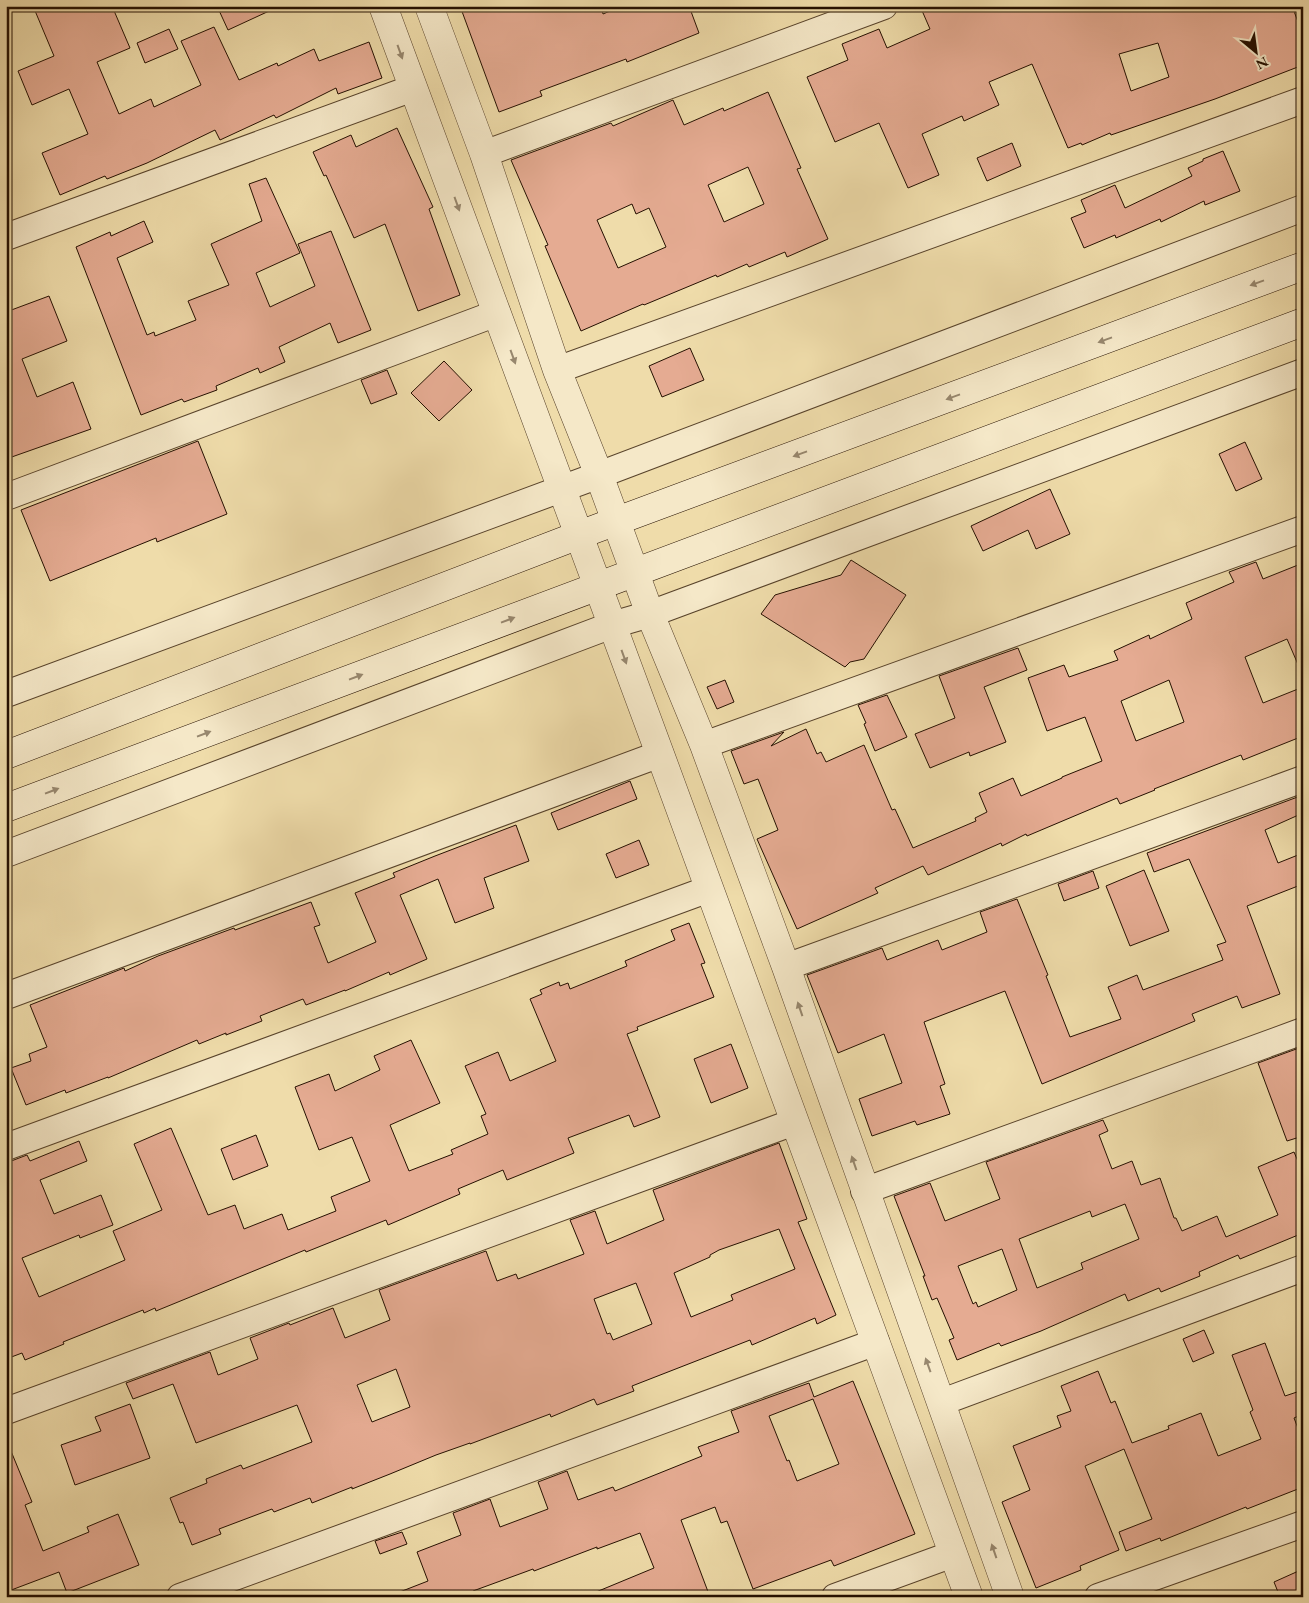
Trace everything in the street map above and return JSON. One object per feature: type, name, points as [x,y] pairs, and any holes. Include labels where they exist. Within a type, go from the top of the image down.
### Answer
[{"type":"street","points":[[383,6],[969,1597]]},
{"type":"street","points":[[429,6],[484,154],[557,370],[650,614],[704,746],[786,967],[864,1191],[942,1402],[1010,1597]]},
{"type":"street","points":[[484,154],[884,6]]},
{"type":"street","points":[[6,237],[414,88]]},
{"type":"street","points":[[557,370],[1303,100]]},
{"type":"street","points":[[6,694],[598,475],[1303,208]]},
{"type":"street","points":[[6,755],[579,535],[1303,266]]},
{"type":"street","points":[[6,497],[497,313]]},
{"type":"street","points":[[6,808],[1303,322]]},
{"type":"street","points":[[6,854],[612,625],[650,614],[1303,372]]},
{"type":"street","points":[[704,746],[1303,529]]},
{"type":"street","points":[[6,996],[660,754]]},
{"type":"street","points":[[786,967],[1303,779]]},
{"type":"street","points":[[6,1147],[709,889]]},
{"type":"street","points":[[864,1191],[1303,1030]]},
{"type":"street","points":[[6,1411],[794,1122]]},
{"type":"street","points":[[942,1402],[1303,1268]]},
{"type":"street","points":[[180,1597],[876,1342]]},
{"type":"street","points":[[1098,1597],[1303,1524]]},
{"type":"street","points":[[835,1597],[953,1554]]},
{"type":"building","points":[[33,6],[112,6],[130,48],[97,62],[119,114],[151,99],[154,107],[201,85],[181,41],[214,27],[239,80],[277,63],[278,66],[314,49],[319,61],[369,42],[382,78],[338,94],[336,88],[276,118],[274,115],[220,140],[215,130],[147,163],[107,179],[105,176],[60,195],[42,153],[88,134],[69,89],[32,105],[18,71],[54,56]]},
{"type":"building","points":[[217,6],[280,6],[228,30]]},
{"type":"building","points":[[460,6],[601,6],[603,14],[622,6],[689,6],[699,33],[627,62],[626,59],[540,91],[542,96],[499,112]]},
{"type":"building","points":[[920,6],[1292,6],[1303,35],[1303,65],[1215,99],[1111,135],[1110,133],[1082,145],[1081,143],[1068,148],[1032,64],[989,82],[999,105],[964,121],[962,116],[922,134],[939,175],[908,188],[879,123],[835,142],[807,77],[848,60],[842,44],[879,29],[887,48],[930,29]],"holes":[[[1158,43],[1169,77],[1131,91],[1119,54]]]},
{"type":"building","points":[[169,29],[178,49],[145,63],[137,43]]},
{"type":"building","points":[[768,92],[801,168],[797,169],[828,239],[787,257],[785,252],[749,267],[747,264],[717,277],[716,275],[581,331],[545,246],[548,245],[511,160],[611,123],[613,126],[673,100],[684,125],[723,108],[724,111]],"holes":[[[748,167],[764,204],[724,222],[708,185]],[[632,204],[636,214],[649,208],[666,247],[618,268],[597,220]]]},
{"type":"building","points":[[397,128],[433,207],[429,209],[460,295],[418,311],[385,224],[354,238],[326,175],[324,176],[313,152],[351,135],[356,147]]},
{"type":"building","points":[[1012,143],[1021,166],[987,181],[977,158]]},
{"type":"building","points":[[1223,151],[1240,191],[1205,205],[1204,201],[1161,222],[1160,219],[1116,238],[1115,235],[1084,248],[1071,218],[1086,212],[1081,200],[1115,185],[1125,208],[1192,176],[1188,168],[1203,161],[1203,159]]},
{"type":"building","points":[[266,178],[300,253],[256,273],[270,307],[315,286],[298,244],[331,231],[371,330],[338,343],[330,323],[279,347],[285,362],[260,373],[258,368],[216,386],[217,390],[184,402],[182,399],[141,415],[76,247],[110,232],[111,236],[144,221],[153,242],[117,258],[147,335],[154,332],[155,336],[196,320],[188,301],[229,285],[211,244],[262,221],[249,184]]},
{"type":"building","points":[[49,296],[67,341],[22,359],[37,397],[73,382],[91,429],[6,459],[6,312]]},
{"type":"building","points":[[690,348],[704,380],[662,397],[649,366]]},
{"type":"building","points":[[444,361],[472,390],[439,421],[411,393]]},
{"type":"building","points":[[387,370],[397,394],[371,404],[361,380]]},
{"type":"building","points":[[198,441],[227,514],[157,542],[156,538],[50,581],[21,510]]},
{"type":"building","points":[[1245,442],[1262,479],[1236,491],[1219,454]]},
{"type":"building","points":[[1050,489],[1070,534],[1036,549],[1028,530],[983,551],[971,526]]},
{"type":"building","points":[[851,560],[906,595],[864,659],[850,662],[845,667],[761,614],[775,595],[841,575]]},
{"type":"building","points":[[1256,562],[1263,579],[1303,563],[1303,676],[1287,639],[1245,657],[1263,703],[1303,687],[1303,736],[1243,760],[1241,755],[1120,804],[1117,798],[1027,836],[1026,834],[1002,846],[1001,843],[928,875],[923,866],[875,888],[878,893],[797,929],[757,839],[778,830],[758,779],[744,784],[731,751],[784,732],[771,746],[806,729],[817,754],[821,752],[826,762],[864,745],[892,810],[895,809],[913,848],[976,821],[975,818],[987,812],[979,793],[1013,778],[1021,796],[1102,761],[1085,717],[1047,731],[1028,678],[1064,665],[1069,677],[1118,660],[1114,651],[1149,635],[1150,639],[1192,619],[1186,603],[1234,582],[1229,572]],"holes":[[[1169,680],[1184,722],[1136,741],[1121,701]]]},
{"type":"building","points":[[1018,648],[1027,670],[984,687],[1006,742],[970,756],[969,752],[930,768],[915,734],[955,718],[939,676]]},
{"type":"building","points":[[725,680],[734,702],[717,709],[707,687]]},
{"type":"building","points":[[887,695],[907,737],[875,751],[858,705]]},
{"type":"building","points":[[630,781],[637,799],[558,830],[551,813]]},
{"type":"building","points":[[1303,795],[1303,813],[1265,830],[1278,863],[1303,853],[1303,884],[1247,906],[1280,994],[1242,1008],[1237,996],[1192,1014],[1195,1021],[1042,1084],[1005,991],[924,1022],[945,1084],[940,1086],[950,1114],[917,1125],[915,1121],[872,1136],[859,1099],[902,1083],[884,1034],[838,1053],[807,975],[882,948],[887,960],[938,940],[942,950],[987,932],[980,912],[1017,899],[1048,975],[1046,976],[1070,1037],[1121,1019],[1108,987],[1137,975],[1143,990],[1223,960],[1217,945],[1226,942],[1189,859],[1154,872],[1147,853]]},
{"type":"building","points":[[516,825],[529,861],[484,878],[494,908],[455,923],[438,879],[400,895],[427,959],[390,975],[389,972],[306,1005],[303,999],[260,1016],[262,1021],[226,1035],[226,1033],[199,1044],[197,1040],[108,1078],[66,1093],[65,1090],[26,1105],[11,1068],[31,1061],[29,1054],[47,1047],[30,1005],[124,968],[125,971],[158,956],[311,902],[320,925],[314,927],[328,963],[376,942],[355,893],[395,877],[393,873]]},
{"type":"building","points":[[639,840],[649,865],[616,878],[606,854]]},
{"type":"building","points":[[1144,870],[1169,931],[1130,946],[1106,886]]},
{"type":"building","points":[[1093,871],[1099,888],[1064,901],[1058,884]]},
{"type":"building","points":[[689,923],[705,963],[701,964],[714,997],[637,1027],[638,1030],[627,1034],[660,1117],[634,1127],[629,1115],[568,1138],[574,1153],[507,1180],[503,1170],[458,1189],[460,1194],[388,1225],[386,1220],[306,1252],[305,1250],[156,1311],[155,1308],[144,1313],[143,1310],[63,1342],[64,1344],[25,1360],[22,1353],[6,1359],[6,1163],[27,1155],[30,1161],[79,1141],[87,1161],[40,1180],[54,1214],[101,1195],[113,1225],[80,1238],[79,1235],[22,1258],[39,1297],[125,1260],[113,1231],[162,1210],[134,1144],[171,1128],[208,1215],[235,1205],[244,1229],[282,1214],[288,1230],[336,1211],[331,1197],[370,1181],[352,1137],[319,1150],[295,1087],[329,1074],[335,1091],[380,1070],[374,1056],[411,1040],[440,1103],[390,1125],[409,1171],[453,1154],[451,1150],[488,1134],[481,1116],[486,1114],[465,1066],[498,1052],[510,1081],[556,1061],[530,999],[542,994],[540,990],[559,982],[560,986],[568,983],[570,989],[627,966],[625,961],[675,940],[671,930]]},
{"type":"building","points":[[731,1044],[748,1088],[711,1103],[694,1059]]},
{"type":"building","points":[[1299,1048],[1303,1059],[1303,1136],[1287,1141],[1258,1063]]},
{"type":"building","points":[[1103,1120],[1108,1131],[1099,1135],[1112,1169],[1132,1161],[1141,1185],[1160,1178],[1174,1218],[1176,1218],[1182,1231],[1217,1216],[1226,1237],[1278,1215],[1258,1167],[1294,1152],[1303,1173],[1303,1233],[1240,1259],[1238,1255],[1199,1272],[1200,1276],[1161,1292],[1159,1288],[1128,1301],[1125,1294],[1041,1331],[1001,1346],[999,1343],[957,1360],[949,1340],[954,1338],[937,1298],[932,1300],[923,1276],[925,1276],[894,1196],[930,1183],[945,1221],[1000,1199],[986,1162]],"holes":[[[1125,1204],[1139,1239],[1081,1263],[1083,1269],[1037,1288],[1019,1239],[1090,1211],[1092,1217]],[[1002,1249],[1017,1290],[978,1307],[976,1302],[973,1304],[958,1266]]]},
{"type":"building","points":[[256,1135],[268,1166],[233,1180],[221,1149]]},
{"type":"building","points":[[779,1143],[807,1219],[798,1222],[836,1315],[817,1324],[815,1318],[752,1345],[750,1340],[632,1386],[634,1391],[597,1405],[594,1399],[551,1417],[550,1414],[436,1455],[312,1503],[310,1498],[274,1512],[272,1509],[219,1529],[221,1534],[192,1545],[183,1522],[180,1523],[170,1498],[207,1483],[206,1479],[241,1465],[243,1469],[312,1442],[297,1405],[196,1443],[173,1384],[133,1399],[126,1383],[210,1352],[218,1375],[258,1359],[250,1338],[333,1308],[345,1338],[390,1320],[379,1290],[486,1251],[497,1281],[516,1274],[518,1279],[584,1254],[570,1220],[595,1211],[607,1244],[664,1220],[653,1190]],"holes":[[[779,1229],[795,1269],[731,1295],[733,1300],[691,1317],[674,1273],[710,1257],[710,1255],[719,1250]],[[636,1283],[652,1324],[613,1340],[610,1333],[607,1334],[594,1299]],[[396,1369],[410,1407],[372,1422],[357,1385]]]},
{"type":"building","points":[[1204,1330],[1214,1353],[1193,1362],[1183,1339]]},
{"type":"building","points":[[1265,1343],[1285,1396],[1303,1390],[1303,1414],[1294,1418],[1303,1441],[1303,1487],[1247,1509],[1246,1507],[1161,1541],[1160,1538],[1126,1551],[1119,1532],[1152,1519],[1124,1449],[1085,1466],[1119,1550],[1080,1566],[1081,1570],[1036,1588],[1002,1502],[1030,1490],[1013,1446],[1061,1427],[1057,1416],[1071,1411],[1061,1386],[1098,1371],[1111,1403],[1115,1401],[1132,1443],[1169,1429],[1168,1426],[1201,1413],[1218,1456],[1261,1439],[1250,1412],[1253,1410],[1232,1355]]},
{"type":"building","points":[[853,1381],[915,1534],[834,1566],[831,1560],[753,1589],[727,1521],[721,1523],[715,1507],[681,1520],[710,1597],[584,1597],[654,1568],[640,1533],[473,1591],[475,1597],[392,1597],[392,1595],[428,1581],[417,1552],[461,1535],[453,1513],[490,1499],[500,1527],[548,1509],[538,1482],[567,1471],[578,1500],[613,1487],[615,1491],[702,1456],[698,1447],[739,1432],[731,1411],[809,1383],[814,1397]],"holes":[[[813,1399],[839,1464],[797,1481],[769,1416]]]},
{"type":"building","points":[[130,1404],[150,1458],[75,1485],[61,1445],[101,1431],[95,1417]]},
{"type":"building","points":[[6,1439],[32,1502],[25,1505],[43,1551],[89,1532],[87,1527],[118,1514],[139,1565],[67,1593],[59,1572],[6,1592]]},
{"type":"building","points":[[402,1532],[407,1544],[380,1554],[375,1541]]},
{"type":"building","points":[[1303,1569],[1303,1597],[1280,1597],[1274,1582]]}]
